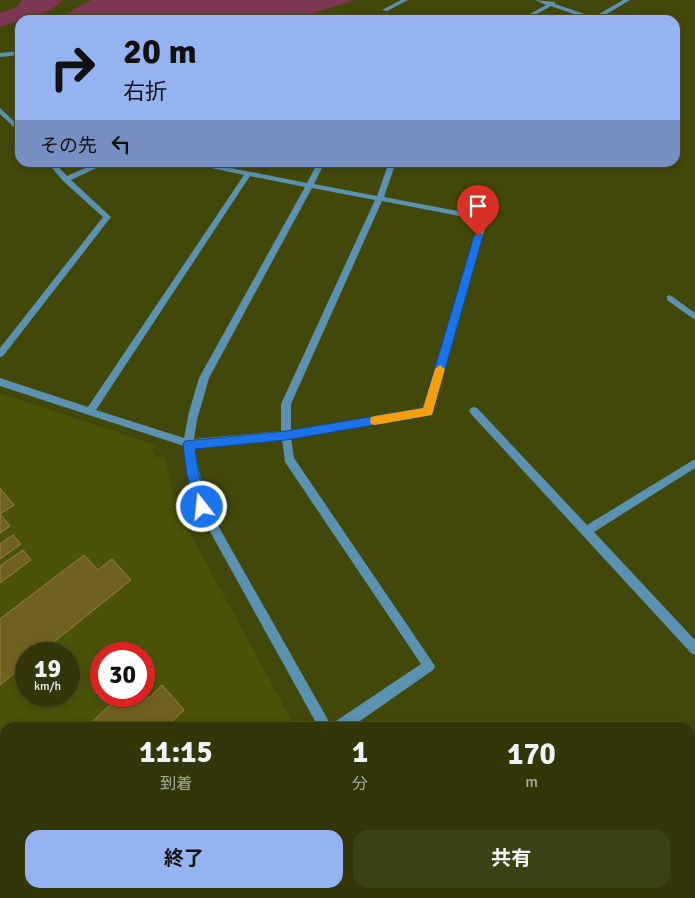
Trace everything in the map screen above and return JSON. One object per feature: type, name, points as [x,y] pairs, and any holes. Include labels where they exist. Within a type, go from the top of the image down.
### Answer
[{"type":"street","points":[[385,10],[405,0]]},
{"type":"street","points":[[538,0],[580,15]]},
{"type":"street","points":[[531,15],[558,0]]},
{"type":"street","points":[[602,15],[627,0]]},
{"type":"street","points":[[0,55],[15,54]]},
{"type":"street","points":[[0,110],[15,126]]},
{"type":"street","points":[[0,354],[107,217],[55,167]]},
{"type":"street","points":[[66,179],[94,167]]},
{"type":"street","points":[[0,382],[189,444],[286,436],[428,412],[484,218],[212,167]]},
{"type":"street","points":[[319,167],[204,378],[195,407],[189,444],[193,475],[202,507],[323,722]]},
{"type":"street","points":[[347,722],[429,666],[289,459],[286,436],[286,404],[380,197],[391,167]]},
{"type":"street","points":[[90,411],[248,174]]},
{"type":"street","points":[[670,298],[695,317]]},
{"type":"street","points":[[474,411],[695,649]]},
{"type":"street","points":[[587,531],[695,463]]},
{"type":"shaded area","points":[[23,0],[63,0],[51,10],[36,15],[15,15],[15,22],[0,27],[0,13],[15,8]]},
{"type":"shaded area","points":[[91,0],[355,0],[308,15],[65,15]]},
{"type":"shaded area","points":[[0,393],[159,446],[152,449],[156,458],[164,456],[174,497],[185,524],[292,722],[0,722]]},
{"type":"building","points":[[0,488],[14,505],[0,514]]},
{"type":"building","points":[[0,514],[10,526],[0,533]]},
{"type":"building","points":[[13,535],[21,544],[0,559],[0,544]]},
{"type":"building","points":[[23,550],[31,560],[0,583],[0,566]]},
{"type":"building","points":[[84,555],[98,570],[112,559],[131,580],[54,642],[15,642],[15,673],[0,685],[0,619]]},
{"type":"building","points":[[162,685],[184,710],[171,722],[92,722],[108,707],[155,707],[155,692]]},
{"type":"slow traffic","points":[[375,421],[428,412],[440,369]]},
{"type":"route","points":[[202,507],[193,475],[189,444],[286,436],[428,412],[478,236]]}]
